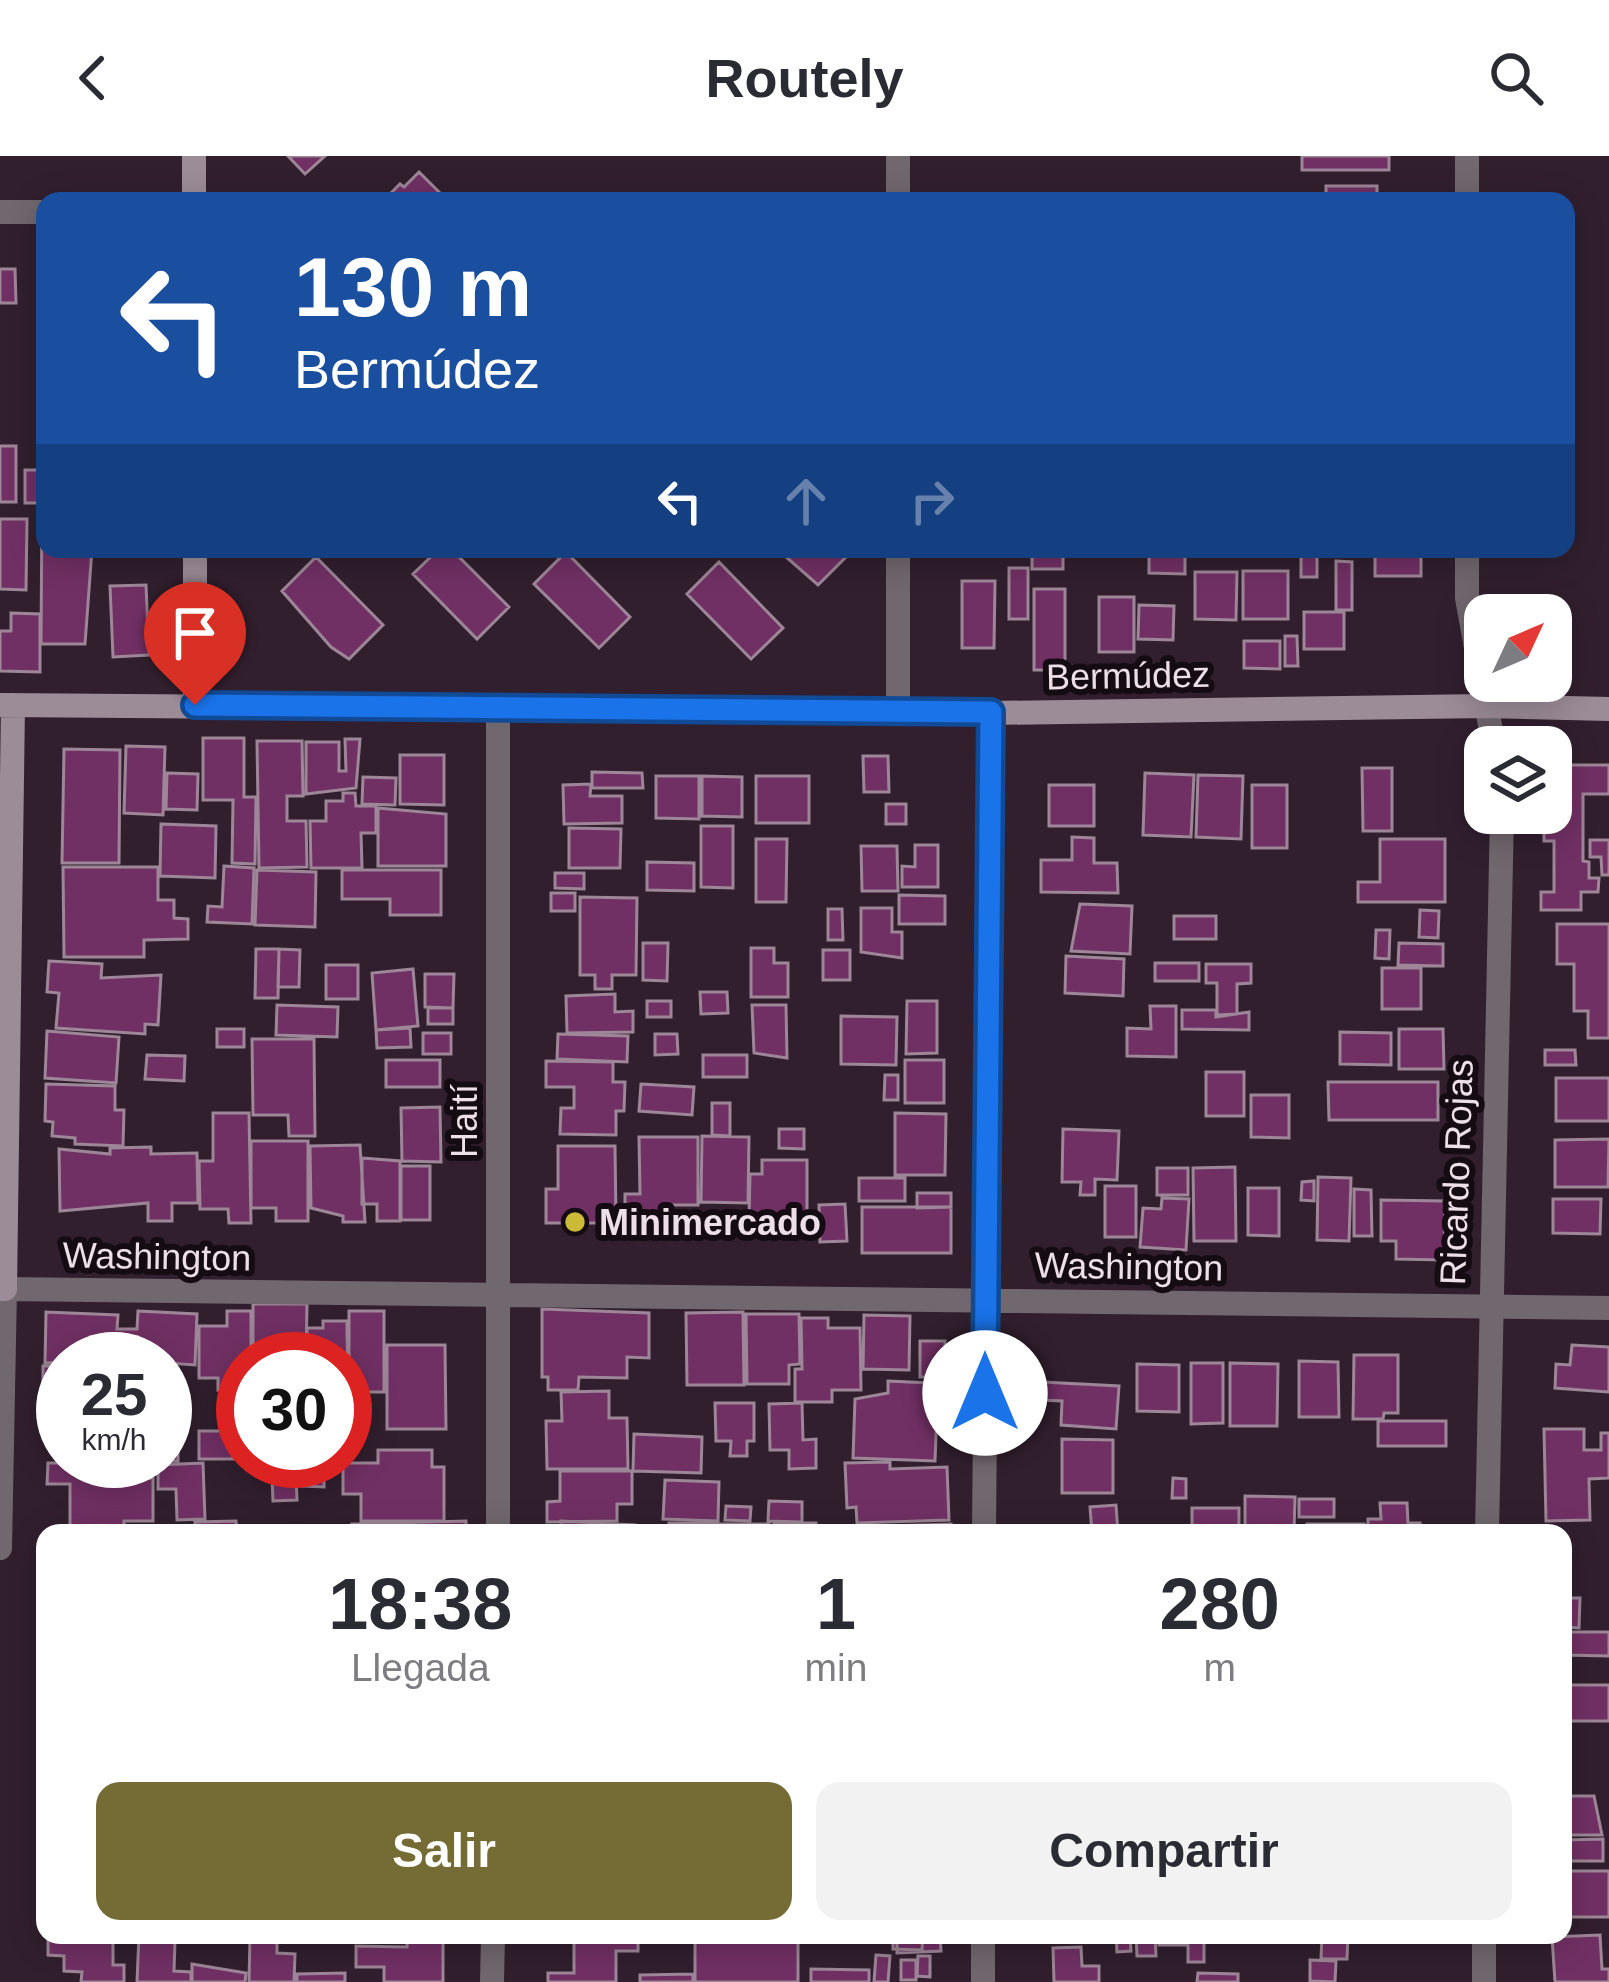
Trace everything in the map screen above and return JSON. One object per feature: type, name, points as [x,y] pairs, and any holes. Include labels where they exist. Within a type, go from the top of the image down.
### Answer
[{"type":"main road","points":[[194,156],[194,192]]},
{"type":"main road","points":[[194,558],[195,705]]},
{"type":"main road","points":[[2,1289],[7,705]]},
{"type":"main road","name":"Bermúdez","points":[[7,705],[898,712],[1486,706],[1609,710]]},
{"type":"street","points":[[898,156],[898,192]]},
{"type":"street","points":[[1467,156],[1467,192]]},
{"type":"street","points":[[0,212],[36,212]]},
{"type":"street","points":[[898,558],[898,712]]},
{"type":"street","points":[[1467,558],[1467,598],[1490,726]]},
{"type":"street","name":"Haití","points":[[498,708],[498,1524]]},
{"type":"street","points":[[984,1524],[991,712]]},
{"type":"street","name":"Ricardo Rojas","points":[[1487,1524],[1501,834]]},
{"type":"street","points":[[0,1548],[2,1289]]},
{"type":"street","name":"Washington","points":[[2,1289],[1609,1308]]},
{"type":"street","points":[[492,1982],[493,1944]]},
{"type":"street","points":[[983,1944],[983,1982]]},
{"type":"street","points":[[1484,1944],[1484,1982]]},
{"type":"building","points":[[288,156],[325,156],[305,174]]},
{"type":"building","points":[[1302,156],[1389,156],[1389,170],[1302,170]]},
{"type":"building","points":[[419,172],[439,192],[392,192],[400,184],[404,187]]},
{"type":"building","points":[[1326,186],[1377,186],[1377,192],[1326,192]]},
{"type":"building","points":[[0,269],[15,269],[16,303],[0,303]]},
{"type":"building","points":[[0,446],[16,446],[16,502],[0,502]]},
{"type":"building","points":[[25,470],[36,470],[36,503],[25,503]]},
{"type":"building","points":[[0,519],[27,519],[26,590],[0,589]]},
{"type":"building","points":[[42,558],[91,558],[85,644],[41,644]]},
{"type":"building","points":[[317,558],[383,625],[349,659],[331,647],[282,591]]},
{"type":"building","points":[[430,558],[460,558],[509,607],[477,639],[413,574]]},
{"type":"building","points":[[560,558],[572,558],[630,617],[599,648],[534,584]]},
{"type":"building","points":[[787,558],[845,558],[818,585]]},
{"type":"building","points":[[1032,558],[1063,558],[1063,569],[1032,569]]},
{"type":"building","points":[[1149,558],[1185,558],[1185,574],[1149,573]]},
{"type":"building","points":[[1301,558],[1317,558],[1317,577],[1301,577]]},
{"type":"building","points":[[1375,558],[1421,558],[1421,576],[1375,576]]},
{"type":"building","points":[[1336,561],[1352,562],[1352,610],[1336,610]]},
{"type":"building","points":[[719,562],[783,628],[751,659],[687,594]]},
{"type":"building","points":[[1009,568],[1028,568],[1028,619],[1009,619]]},
{"type":"building","points":[[1243,571],[1288,571],[1288,619],[1243,619]]},
{"type":"building","points":[[1195,572],[1237,572],[1236,620],[1195,619]]},
{"type":"building","points":[[962,581],[995,581],[994,648],[962,648]]},
{"type":"building","points":[[146,585],[149,655],[113,657],[110,586]]},
{"type":"building","points":[[1034,589],[1065,589],[1065,670],[1034,670]]},
{"type":"building","points":[[1099,597],[1134,597],[1134,652],[1099,652]]},
{"type":"building","points":[[1139,605],[1174,606],[1173,640],[1138,639]]},
{"type":"building","points":[[1304,612],[1344,612],[1344,649],[1304,649]]},
{"type":"building","points":[[11,613],[40,614],[40,672],[0,671],[0,631],[11,631]]},
{"type":"building","points":[[1285,636],[1297,636],[1298,666],[1285,666]]},
{"type":"building","points":[[1244,641],[1280,641],[1280,669],[1244,668]]},
{"type":"building","points":[[203,738],[244,738],[244,797],[256,797],[255,864],[232,863],[233,800],[203,800]]},
{"type":"building","points":[[345,739],[360,739],[356,788],[306,794],[306,742],[339,742],[339,771],[346,771]]},
{"type":"building","points":[[257,741],[302,741],[303,796],[287,796],[287,821],[306,821],[307,867],[259,868]]},
{"type":"building","points":[[126,746],[165,747],[163,815],[124,813]]},
{"type":"building","points":[[64,749],[120,750],[119,863],[62,863]]},
{"type":"building","points":[[400,755],[444,755],[444,805],[400,804]]},
{"type":"building","points":[[863,756],[888,756],[889,792],[864,792]]},
{"type":"building","points":[[1572,765],[1609,765],[1609,794],[1583,794],[1583,861],[1589,862],[1589,878],[1599,878],[1598,892],[1581,892],[1581,910],[1541,910],[1541,892],[1554,892],[1554,841],[1544,841],[1544,834],[1572,834]]},
{"type":"building","points":[[1362,768],[1392,768],[1392,831],[1363,831]]},
{"type":"building","points":[[592,772],[642,773],[643,788],[592,788]]},
{"type":"building","points":[[167,773],[198,774],[197,810],[166,809]]},
{"type":"building","points":[[1145,773],[1194,775],[1191,837],[1143,835]]},
{"type":"building","points":[[1198,775],[1243,776],[1241,839],[1196,837]]},
{"type":"building","points":[[656,776],[699,776],[699,819],[656,818]]},
{"type":"building","points":[[702,776],[742,777],[742,817],[702,816]]},
{"type":"building","points":[[756,776],[809,776],[809,823],[756,823]]},
{"type":"building","points":[[363,777],[396,778],[395,805],[362,804]]},
{"type":"building","points":[[591,784],[590,796],[622,796],[622,823],[564,824],[563,785]]},
{"type":"building","points":[[1049,785],[1094,785],[1094,826],[1049,826]]},
{"type":"building","points":[[1252,785],[1287,785],[1287,848],[1252,848]]},
{"type":"building","points":[[343,793],[355,793],[356,806],[376,806],[376,833],[361,833],[362,868],[311,868],[310,821],[326,821],[326,801],[343,801]]},
{"type":"building","points":[[886,804],[906,804],[906,824],[886,824]]},
{"type":"building","points":[[378,808],[446,814],[446,866],[378,866]]},
{"type":"building","points":[[161,824],[216,826],[215,878],[160,876]]},
{"type":"building","points":[[701,826],[733,826],[733,888],[701,887]]},
{"type":"building","points":[[569,828],[621,829],[620,868],[569,868]]},
{"type":"building","points":[[1072,837],[1094,838],[1094,863],[1117,863],[1118,893],[1041,892],[1041,860],[1072,860]]},
{"type":"building","points":[[756,839],[787,839],[786,902],[756,902]]},
{"type":"building","points":[[1380,839],[1445,839],[1445,902],[1358,902],[1358,882],[1380,882]]},
{"type":"building","points":[[1590,840],[1609,840],[1609,875],[1602,875],[1601,857],[1590,857]]},
{"type":"building","points":[[915,845],[938,845],[938,887],[902,887],[902,866],[915,867]]},
{"type":"building","points":[[861,846],[897,846],[898,891],[862,891]]},
{"type":"building","points":[[647,862],[694,863],[694,891],[647,890]]},
{"type":"building","points":[[224,866],[254,868],[252,924],[207,922],[208,906],[222,907]]},
{"type":"building","points":[[63,867],[158,867],[158,900],[174,900],[174,918],[188,919],[188,939],[144,940],[144,957],[64,957]]},
{"type":"building","points":[[257,870],[316,872],[315,927],[255,925]]},
{"type":"building","points":[[342,870],[441,870],[441,915],[390,915],[390,899],[342,899]]},
{"type":"building","points":[[555,873],[584,873],[584,889],[555,888]]},
{"type":"building","points":[[551,893],[575,893],[575,911],[551,911]]},
{"type":"building","points":[[899,895],[945,896],[945,924],[899,924]]},
{"type":"building","points":[[580,897],[637,898],[636,975],[612,975],[612,989],[595,989],[595,975],[580,975]]},
{"type":"building","points":[[1080,904],[1132,906],[1130,954],[1071,951]]},
{"type":"building","points":[[861,908],[892,908],[892,932],[902,932],[902,958],[861,952]]},
{"type":"building","points":[[828,909],[842,909],[843,940],[828,940]]},
{"type":"building","points":[[1420,910],[1439,911],[1438,938],[1419,937]]},
{"type":"building","points":[[1174,916],[1216,916],[1216,939],[1174,939]]},
{"type":"building","points":[[1557,924],[1609,924],[1609,1038],[1588,1038],[1588,1011],[1574,1011],[1574,964],[1557,964]]},
{"type":"building","points":[[1376,930],[1390,930],[1389,959],[1375,958]]},
{"type":"building","points":[[643,943],[668,943],[667,981],[643,980]]},
{"type":"building","points":[[1399,943],[1443,944],[1443,966],[1398,965]]},
{"type":"building","points":[[751,948],[774,948],[774,963],[788,963],[788,997],[751,997]]},
{"type":"building","points":[[256,949],[279,949],[278,998],[255,998]]},
{"type":"building","points":[[279,949],[300,950],[299,987],[278,987]]},
{"type":"building","points":[[823,950],[850,950],[850,980],[823,980]]},
{"type":"building","points":[[1066,956],[1124,959],[1123,996],[1065,993]]},
{"type":"building","points":[[49,961],[102,964],[101,978],[161,975],[158,1025],[145,1024],[145,1034],[56,1028],[59,993],[47,992]]},
{"type":"building","points":[[1155,963],[1199,963],[1199,981],[1155,981]]},
{"type":"building","points":[[1206,964],[1251,964],[1251,983],[1237,984],[1237,1014],[1217,1015],[1217,983],[1206,983]]},
{"type":"building","points":[[326,965],[358,965],[358,999],[326,999]]},
{"type":"building","points":[[1382,968],[1421,968],[1421,1009],[1382,1009]]},
{"type":"building","points":[[413,969],[418,1026],[376,1030],[372,973]]},
{"type":"building","points":[[425,974],[454,974],[453,1008],[425,1007]]},
{"type":"building","points":[[700,992],[727,992],[728,1013],[701,1014]]},
{"type":"building","points":[[615,994],[615,1012],[633,1011],[633,1032],[567,1033],[566,996]]},
{"type":"building","points":[[647,1001],[671,1001],[671,1017],[647,1017]]},
{"type":"building","points":[[907,1001],[937,1001],[937,1053],[906,1054]]},
{"type":"building","points":[[277,1005],[338,1007],[337,1037],[276,1035]]},
{"type":"building","points":[[752,1005],[786,1005],[787,1058],[754,1053]]},
{"type":"building","points":[[1150,1006],[1176,1006],[1176,1057],[1127,1056],[1127,1028],[1151,1029]]},
{"type":"building","points":[[428,1008],[453,1008],[453,1024],[428,1024]]},
{"type":"building","points":[[1182,1010],[1216,1010],[1216,1017],[1249,1012],[1249,1030],[1182,1029]]},
{"type":"building","points":[[841,1016],[897,1017],[896,1065],[841,1064]]},
{"type":"building","points":[[410,1028],[411,1047],[377,1048],[376,1030]]},
{"type":"building","points":[[217,1029],[244,1029],[244,1047],[217,1047]]},
{"type":"building","points":[[1399,1029],[1443,1029],[1444,1069],[1399,1069]]},
{"type":"building","points":[[47,1031],[119,1037],[116,1083],[45,1078]]},
{"type":"building","points":[[1340,1032],[1391,1033],[1391,1065],[1340,1064]]},
{"type":"building","points":[[423,1033],[451,1033],[451,1054],[423,1054]]},
{"type":"building","points":[[558,1034],[628,1036],[627,1062],[557,1059]]},
{"type":"building","points":[[655,1034],[677,1034],[678,1054],[655,1055]]},
{"type":"building","points":[[252,1039],[314,1039],[315,1136],[289,1136],[288,1115],[253,1115]]},
{"type":"building","points":[[1545,1050],[1575,1050],[1576,1065],[1545,1065]]},
{"type":"building","points":[[147,1055],[185,1056],[184,1081],[145,1079]]},
{"type":"building","points":[[703,1055],[747,1055],[747,1077],[703,1077]]},
{"type":"building","points":[[386,1060],[440,1060],[440,1087],[386,1087]]},
{"type":"building","points":[[905,1060],[944,1060],[944,1103],[905,1103]]},
{"type":"building","points":[[546,1061],[613,1062],[613,1082],[625,1082],[624,1111],[616,1111],[616,1135],[560,1134],[561,1108],[574,1108],[574,1087],[546,1087]]},
{"type":"building","points":[[1206,1072],[1244,1072],[1244,1116],[1206,1116]]},
{"type":"building","points":[[885,1075],[898,1075],[898,1100],[884,1100]]},
{"type":"building","points":[[1556,1078],[1609,1078],[1609,1121],[1556,1121]]},
{"type":"building","points":[[1328,1082],[1438,1082],[1438,1120],[1329,1120]]},
{"type":"building","points":[[46,1084],[115,1086],[115,1110],[124,1110],[123,1146],[75,1144],[75,1138],[52,1136],[53,1122],[45,1121]]},
{"type":"building","points":[[641,1084],[694,1087],[692,1115],[639,1111]]},
{"type":"building","points":[[1251,1095],[1289,1095],[1289,1138],[1251,1137]]},
{"type":"building","points":[[712,1103],[730,1103],[730,1136],[712,1135]]},
{"type":"building","points":[[440,1107],[441,1162],[402,1161],[401,1108]]},
{"type":"building","points":[[213,1113],[249,1113],[251,1223],[229,1223],[228,1209],[200,1209],[199,1161],[213,1161]]},
{"type":"building","points":[[895,1113],[946,1114],[945,1175],[895,1175]]},
{"type":"building","points":[[779,1129],[804,1129],[804,1149],[779,1148]]},
{"type":"building","points":[[1063,1129],[1119,1131],[1117,1180],[1095,1179],[1095,1195],[1080,1195],[1081,1182],[1062,1182]]},
{"type":"building","points":[[702,1136],[749,1137],[748,1203],[701,1202]]},
{"type":"building","points":[[639,1137],[698,1137],[698,1205],[666,1205],[666,1221],[625,1223],[625,1194],[640,1194]]},
{"type":"building","points":[[1609,1139],[1608,1187],[1555,1187],[1555,1140]]},
{"type":"building","points":[[251,1141],[308,1141],[308,1221],[276,1221],[276,1208],[251,1208]]},
{"type":"building","points":[[360,1145],[365,1222],[343,1222],[343,1216],[311,1208],[310,1146]]},
{"type":"building","points":[[558,1146],[615,1146],[616,1223],[546,1223],[546,1189],[558,1189]]},
{"type":"building","points":[[151,1147],[151,1154],[197,1153],[198,1203],[172,1203],[172,1221],[148,1221],[148,1203],[60,1211],[59,1149],[110,1154],[110,1148]]},
{"type":"building","points":[[362,1158],[400,1161],[400,1221],[377,1221],[377,1204],[362,1204]]},
{"type":"building","points":[[762,1160],[807,1160],[807,1220],[749,1219],[750,1174],[762,1174]]},
{"type":"building","points":[[401,1166],[430,1166],[430,1220],[401,1220]]},
{"type":"building","points":[[1235,1167],[1236,1241],[1194,1241],[1193,1168]]},
{"type":"building","points":[[1157,1168],[1188,1168],[1188,1195],[1157,1195]]},
{"type":"building","points":[[1318,1177],[1351,1178],[1349,1241],[1317,1240]]},
{"type":"building","points":[[859,1178],[905,1178],[905,1201],[859,1201]]},
{"type":"building","points":[[1314,1181],[1314,1201],[1301,1200],[1302,1182]]},
{"type":"building","points":[[1105,1186],[1136,1186],[1136,1237],[1105,1237]]},
{"type":"building","points":[[1248,1188],[1279,1188],[1279,1236],[1248,1235]]},
{"type":"building","points":[[1354,1189],[1371,1190],[1372,1236],[1354,1236]]},
{"type":"building","points":[[917,1193],[951,1193],[951,1207],[917,1208]]},
{"type":"building","points":[[1162,1198],[1189,1199],[1186,1250],[1140,1247],[1143,1208],[1161,1209]]},
{"type":"building","points":[[1553,1199],[1601,1199],[1600,1234],[1553,1233]]},
{"type":"building","points":[[1381,1200],[1445,1201],[1444,1260],[1396,1259],[1396,1241],[1381,1241]]},
{"type":"building","points":[[845,1204],[847,1241],[820,1242],[819,1205]]},
{"type":"building","points":[[862,1207],[951,1207],[951,1253],[862,1253]]},
{"type":"building","points":[[253,1304],[307,1304],[306,1332],[253,1332]]},
{"type":"building","points":[[542,1309],[649,1313],[649,1358],[627,1357],[627,1378],[579,1377],[578,1390],[548,1390],[548,1377],[542,1377]]},
{"type":"building","points":[[138,1311],[197,1314],[195,1365],[192,1332],[46,1332],[46,1312],[118,1315],[117,1329],[137,1329]]},
{"type":"building","points":[[227,1311],[251,1311],[251,1332],[216,1332],[216,1378],[199,1378],[199,1326],[227,1326]]},
{"type":"building","points":[[349,1311],[384,1311],[384,1392],[372,1392],[372,1332],[349,1332]]},
{"type":"building","points":[[743,1312],[744,1385],[687,1385],[686,1313]]},
{"type":"building","points":[[746,1314],[799,1314],[800,1364],[789,1365],[789,1384],[747,1384]]},
{"type":"building","points":[[864,1315],[910,1316],[909,1370],[863,1369]]},
{"type":"building","points":[[801,1318],[828,1318],[828,1328],[860,1328],[861,1390],[832,1390],[832,1402],[795,1402],[795,1369],[802,1369]]},
{"type":"building","points":[[323,1321],[347,1321],[347,1332],[307,1332],[307,1328],[323,1328]]},
{"type":"building","points":[[920,1341],[945,1341],[945,1377],[920,1377]]},
{"type":"building","points":[[387,1345],[445,1345],[446,1429],[387,1429]]},
{"type":"building","points":[[1572,1345],[1609,1347],[1609,1392],[1555,1388],[1556,1364],[1570,1365]]},
{"type":"building","points":[[1354,1355],[1398,1355],[1398,1413],[1384,1413],[1383,1419],[1353,1419]]},
{"type":"building","points":[[1299,1361],[1338,1362],[1339,1417],[1299,1417]]},
{"type":"building","points":[[1191,1363],[1223,1363],[1223,1423],[1191,1424]]},
{"type":"building","points":[[1230,1363],[1278,1364],[1277,1426],[1230,1426]]},
{"type":"building","points":[[1137,1364],[1179,1365],[1179,1412],[1137,1411]]},
{"type":"building","points":[[888,1381],[929,1383],[928,1409],[937,1409],[935,1461],[853,1458],[855,1399],[888,1393]]},
{"type":"building","points":[[1042,1382],[1119,1386],[1116,1429],[1061,1425],[1062,1401],[1041,1400]]},
{"type":"building","points":[[609,1391],[609,1418],[627,1418],[628,1469],[547,1469],[546,1421],[562,1421],[561,1392]]},
{"type":"building","points":[[715,1403],[754,1403],[754,1441],[747,1441],[747,1456],[730,1456],[731,1441],[716,1441]]},
{"type":"building","points":[[802,1403],[803,1440],[816,1439],[816,1468],[789,1469],[789,1450],[770,1450],[769,1404]]},
{"type":"building","points":[[1378,1421],[1446,1421],[1446,1446],[1378,1446]]},
{"type":"building","points":[[1544,1429],[1584,1429],[1584,1450],[1601,1450],[1601,1433],[1609,1433],[1609,1478],[1589,1479],[1590,1520],[1546,1521]]},
{"type":"building","points":[[199,1431],[216,1431],[216,1459],[199,1459]]},
{"type":"building","points":[[634,1434],[702,1437],[701,1473],[633,1471]]},
{"type":"building","points":[[1062,1439],[1113,1440],[1113,1493],[1062,1493]]},
{"type":"building","points":[[378,1450],[432,1450],[432,1467],[444,1467],[444,1521],[361,1521],[361,1494],[343,1494],[343,1488],[372,1488],[372,1463],[378,1463]]},
{"type":"building","points":[[890,1462],[890,1469],[947,1467],[949,1520],[857,1523],[856,1507],[847,1508],[845,1463]]},
{"type":"building","points":[[192,1463],[203,1463],[205,1519],[177,1520],[176,1489],[158,1488],[192,1488]]},
{"type":"building","points":[[560,1471],[632,1471],[632,1504],[617,1504],[617,1521],[547,1522],[547,1502],[560,1501]]},
{"type":"building","points":[[1173,1478],[1186,1479],[1186,1498],[1172,1498]]},
{"type":"building","points":[[665,1480],[719,1482],[718,1521],[663,1519]]},
{"type":"building","points":[[70,1488],[153,1488],[153,1521],[70,1524]]},
{"type":"building","points":[[272,1488],[296,1488],[297,1500],[273,1501]]},
{"type":"building","points":[[1245,1496],[1295,1497],[1294,1524],[1245,1524]]},
{"type":"building","points":[[1299,1499],[1334,1499],[1334,1517],[1299,1517]]},
{"type":"building","points":[[769,1501],[802,1502],[802,1522],[768,1521]]},
{"type":"building","points":[[1380,1503],[1407,1503],[1408,1523],[1420,1524],[1368,1524],[1368,1519],[1381,1519]]},
{"type":"building","points":[[1116,1505],[1117,1524],[1091,1524],[1090,1507]]},
{"type":"building","points":[[726,1506],[751,1507],[750,1521],[725,1520]]},
{"type":"building","points":[[1192,1508],[1239,1508],[1239,1524],[1192,1524]]},
{"type":"building","points":[[236,1521],[236,1524],[195,1524]]},
{"type":"building","points":[[466,1521],[466,1524],[352,1524]]},
{"type":"building","points":[[1572,1598],[1580,1598],[1579,1628],[1572,1628]]},
{"type":"building","points":[[1572,1632],[1609,1632],[1609,1656],[1572,1655]]},
{"type":"building","points":[[1572,1685],[1609,1685],[1609,1721],[1572,1721]]},
{"type":"building","points":[[1572,1796],[1594,1796],[1602,1835],[1572,1835]]},
{"type":"building","points":[[1603,1839],[1603,1861],[1572,1861],[1572,1840]]},
{"type":"building","points":[[1572,1871],[1609,1871],[1609,1917],[1572,1917]]},
{"type":"building","points":[[1600,1935],[1602,1969],[1609,1969],[1609,1982],[1555,1982],[1552,1944],[1572,1944],[1572,1936]]},
{"type":"building","points":[[48,1944],[113,1944],[113,1965],[124,1965],[124,1982],[81,1982],[82,1972],[64,1971],[64,1956],[48,1955]]},
{"type":"building","points":[[139,1944],[175,1944],[174,1971],[191,1972],[191,1982],[137,1982]]},
{"type":"building","points":[[250,1944],[277,1944],[277,1953],[295,1954],[294,1982],[249,1982]]},
{"type":"building","points":[[443,1944],[443,1982],[384,1982],[384,1967],[356,1967],[356,1946]]},
{"type":"building","points":[[574,1944],[638,1944],[638,1951],[616,1951],[616,1982],[548,1982],[548,1973],[574,1973]]},
{"type":"building","points":[[695,1944],[798,1944],[798,1982],[695,1982]]},
{"type":"building","points":[[893,1944],[922,1944],[922,1950],[893,1949]]},
{"type":"building","points":[[897,1944],[941,1944],[941,1951],[897,1953]]},
{"type":"building","points":[[1117,1944],[1131,1944],[1131,1951],[1117,1952]]},
{"type":"building","points":[[1136,1944],[1155,1944],[1156,1956],[1137,1956]]},
{"type":"building","points":[[1188,1944],[1204,1944],[1204,1962],[1188,1962]]},
{"type":"building","points":[[1322,1944],[1348,1944],[1347,1959],[1321,1959]]},
{"type":"building","points":[[1081,1947],[1082,1966],[1099,1966],[1099,1982],[1054,1982],[1053,1948]]},
{"type":"building","points":[[876,1955],[890,1956],[888,1982],[874,1982]]},
{"type":"building","points":[[918,1956],[930,1956],[930,1977],[917,1976]]},
{"type":"building","points":[[901,1960],[916,1960],[916,1980],[901,1980]]},
{"type":"building","points":[[1310,1960],[1336,1961],[1335,1982],[1310,1981]]},
{"type":"building","points":[[192,1964],[246,1973],[245,1982],[192,1982]]},
{"type":"building","points":[[811,1969],[869,1970],[869,1982],[811,1982]]},
{"type":"building","points":[[345,1973],[345,1982],[297,1982],[297,1974]]},
{"type":"building","points":[[1198,1973],[1238,1974],[1238,1982],[1197,1982]]},
{"type":"building","points":[[693,1974],[693,1982],[640,1982],[640,1975]]},
{"type":"place","name":"Minimercado","points":[[575,1222]]},
{"type":"route","points":[[195,705],[991,712],[985,1393]]}]
